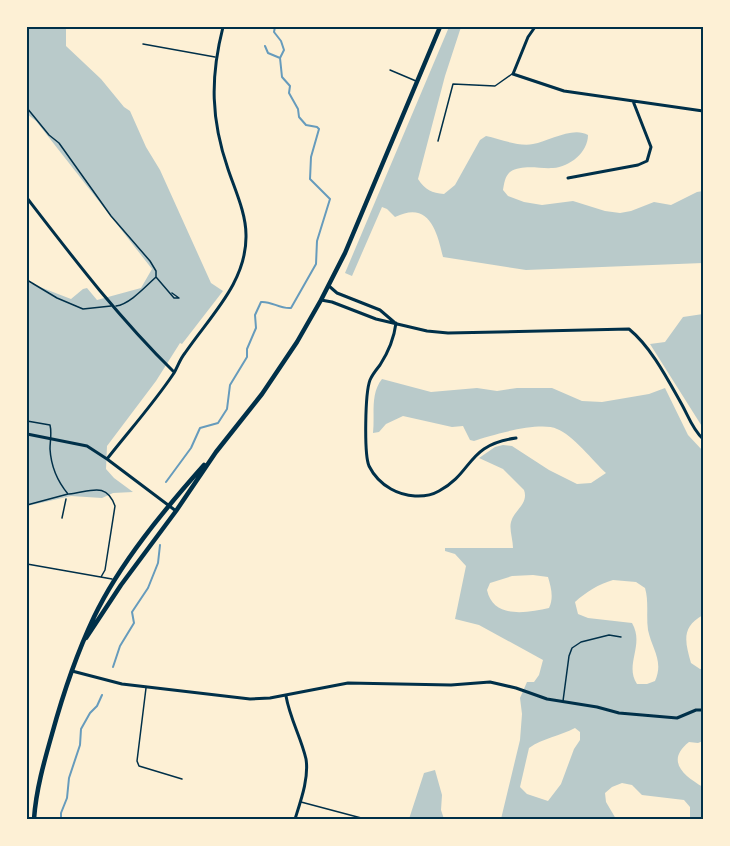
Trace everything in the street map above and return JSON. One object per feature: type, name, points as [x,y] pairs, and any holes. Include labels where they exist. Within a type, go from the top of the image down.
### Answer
[{"type":"street","points":[[107,459],[174,372],[183,355],[236,280],[245,253],[245,220],[220,146],[214,118],[216,57],[223,27]]},
{"type":"street","points":[[34,819],[42,769],[62,698],[94,618],[116,580],[168,505],[216,452],[262,394],[297,342],[345,253],[440,27]]},
{"type":"street","points":[[535,27],[513,74],[564,91],[703,111]]},
{"type":"street","points":[[568,178],[638,165],[647,161],[651,147],[633,101]]},
{"type":"street","points":[[27,198],[111,306],[138,337],[174,372]]},
{"type":"street","points":[[329,286],[337,292],[381,310],[396,323]]},
{"type":"street","points":[[321,300],[376,319],[427,331],[458,334],[629,329],[641,339],[682,404],[692,426],[703,440]]},
{"type":"street","points":[[396,323],[394,338],[389,350],[370,378],[367,391],[368,465],[385,485],[396,492],[412,496],[437,493],[450,485],[475,455],[486,446],[516,438]]},
{"type":"street","points":[[27,434],[87,447],[107,459],[176,511]]},
{"type":"street","points":[[86,638],[216,452]]},
{"type":"street","points":[[72,671],[122,684],[250,699],[286,696],[348,683],[451,685],[490,682],[547,699],[620,713],[677,718],[696,710],[703,710]]},
{"type":"street","points":[[286,696],[292,723],[306,758],[306,776],[295,819]]},
{"type":"lane","points":[[142,44],[216,57]]},
{"type":"lane","points":[[390,70],[417,81]]},
{"type":"lane","points":[[438,141],[453,84],[495,86],[513,74]]},
{"type":"lane","points":[[27,108],[59,143],[111,216],[150,261],[156,271],[156,278],[172,293]]},
{"type":"lane","points":[[27,280],[57,298],[83,309],[119,307],[156,278]]},
{"type":"lane","points":[[27,421],[50,425],[50,451],[53,464],[67,495]]},
{"type":"lane","points":[[27,505],[100,489],[111,495],[115,506],[105,570],[100,577]]},
{"type":"lane","points":[[27,564],[116,580]]},
{"type":"lane","points":[[563,701],[572,648],[581,642],[609,635],[621,637]]},
{"type":"lane","points":[[146,687],[136,761],[140,766],[182,779]]},
{"type":"lane","points":[[300,801],[365,819]]},
{"type":"path","points":[[62,518],[67,495]]},
{"type":"shaded area","points":[[27,27],[66,27],[66,46],[130,111],[146,147],[160,170],[211,283],[223,291],[182,344],[180,343],[156,381],[107,446],[106,469],[133,492],[113,493],[102,498],[71,496],[27,506],[27,282],[71,299],[87,288],[97,300],[141,288],[152,269],[36,121],[27,114]]},
{"type":"shaded area","points":[[449,27],[461,27],[445,76],[418,179],[423,186],[432,192],[444,194],[455,185],[480,140],[486,136],[528,145],[568,133],[582,133],[588,135],[585,147],[572,162],[553,168],[526,167],[510,172],[503,190],[508,196],[524,202],[542,205],[573,201],[620,213],[654,202],[671,205],[703,191],[703,263],[526,270],[443,257],[434,228],[424,215],[416,212],[395,217],[382,207],[352,276],[345,273]]},
{"type":"shaded area","points":[[703,314],[703,428],[650,344],[665,342],[683,317]]},
{"type":"shaded area","points":[[382,379],[431,392],[477,388],[497,391],[517,388],[552,388],[582,401],[602,402],[649,394],[665,388],[688,435],[703,451],[703,615],[691,625],[686,642],[691,663],[703,669],[703,741],[689,742],[678,756],[678,762],[689,778],[703,787],[703,819],[690,819],[690,807],[684,800],[642,795],[632,785],[622,783],[605,793],[606,802],[616,819],[501,819],[520,740],[522,714],[520,698],[527,682],[534,682],[539,675],[543,660],[479,625],[455,619],[466,566],[455,554],[445,551],[445,548],[513,548],[511,522],[523,503],[525,495],[524,490],[503,469],[479,458],[495,447],[512,446],[549,470],[577,484],[591,483],[606,473],[569,436],[549,427],[516,430],[474,441],[470,440],[463,426],[452,427],[403,416],[386,424],[379,432],[373,433],[374,398]],"holes":[[[512,576],[548,577],[552,596],[549,608],[512,612],[496,606],[490,599],[487,590],[490,583]],[[613,580],[636,582],[645,588],[648,630],[658,661],[655,681],[637,684],[634,677],[636,639],[632,623],[588,618],[578,614],[575,602]],[[575,728],[580,732],[580,740],[574,749],[561,784],[548,801],[527,794],[520,787],[529,748]]]},
{"type":"shaded area","points":[[435,770],[442,795],[441,810],[444,819],[409,819],[424,773]]},
{"type":"waterway","points":[[166,482],[191,448],[200,428],[218,423],[227,409],[230,385],[247,357],[247,349],[256,328],[255,315],[261,302],[291,308],[316,264],[317,241],[330,199],[310,179],[311,157],[319,129],[306,125],[299,117],[298,109],[289,93],[290,86],[282,77],[280,58],[284,50],[274,32],[275,27]]},
{"type":"waterway","points":[[265,46],[268,53],[280,58]]},
{"type":"waterway","points":[[113,667],[120,646],[134,623],[132,612],[148,588],[158,563],[160,545]]},
{"type":"waterway","points":[[61,819],[67,798],[69,778],[80,745],[81,729],[102,695]]}]
